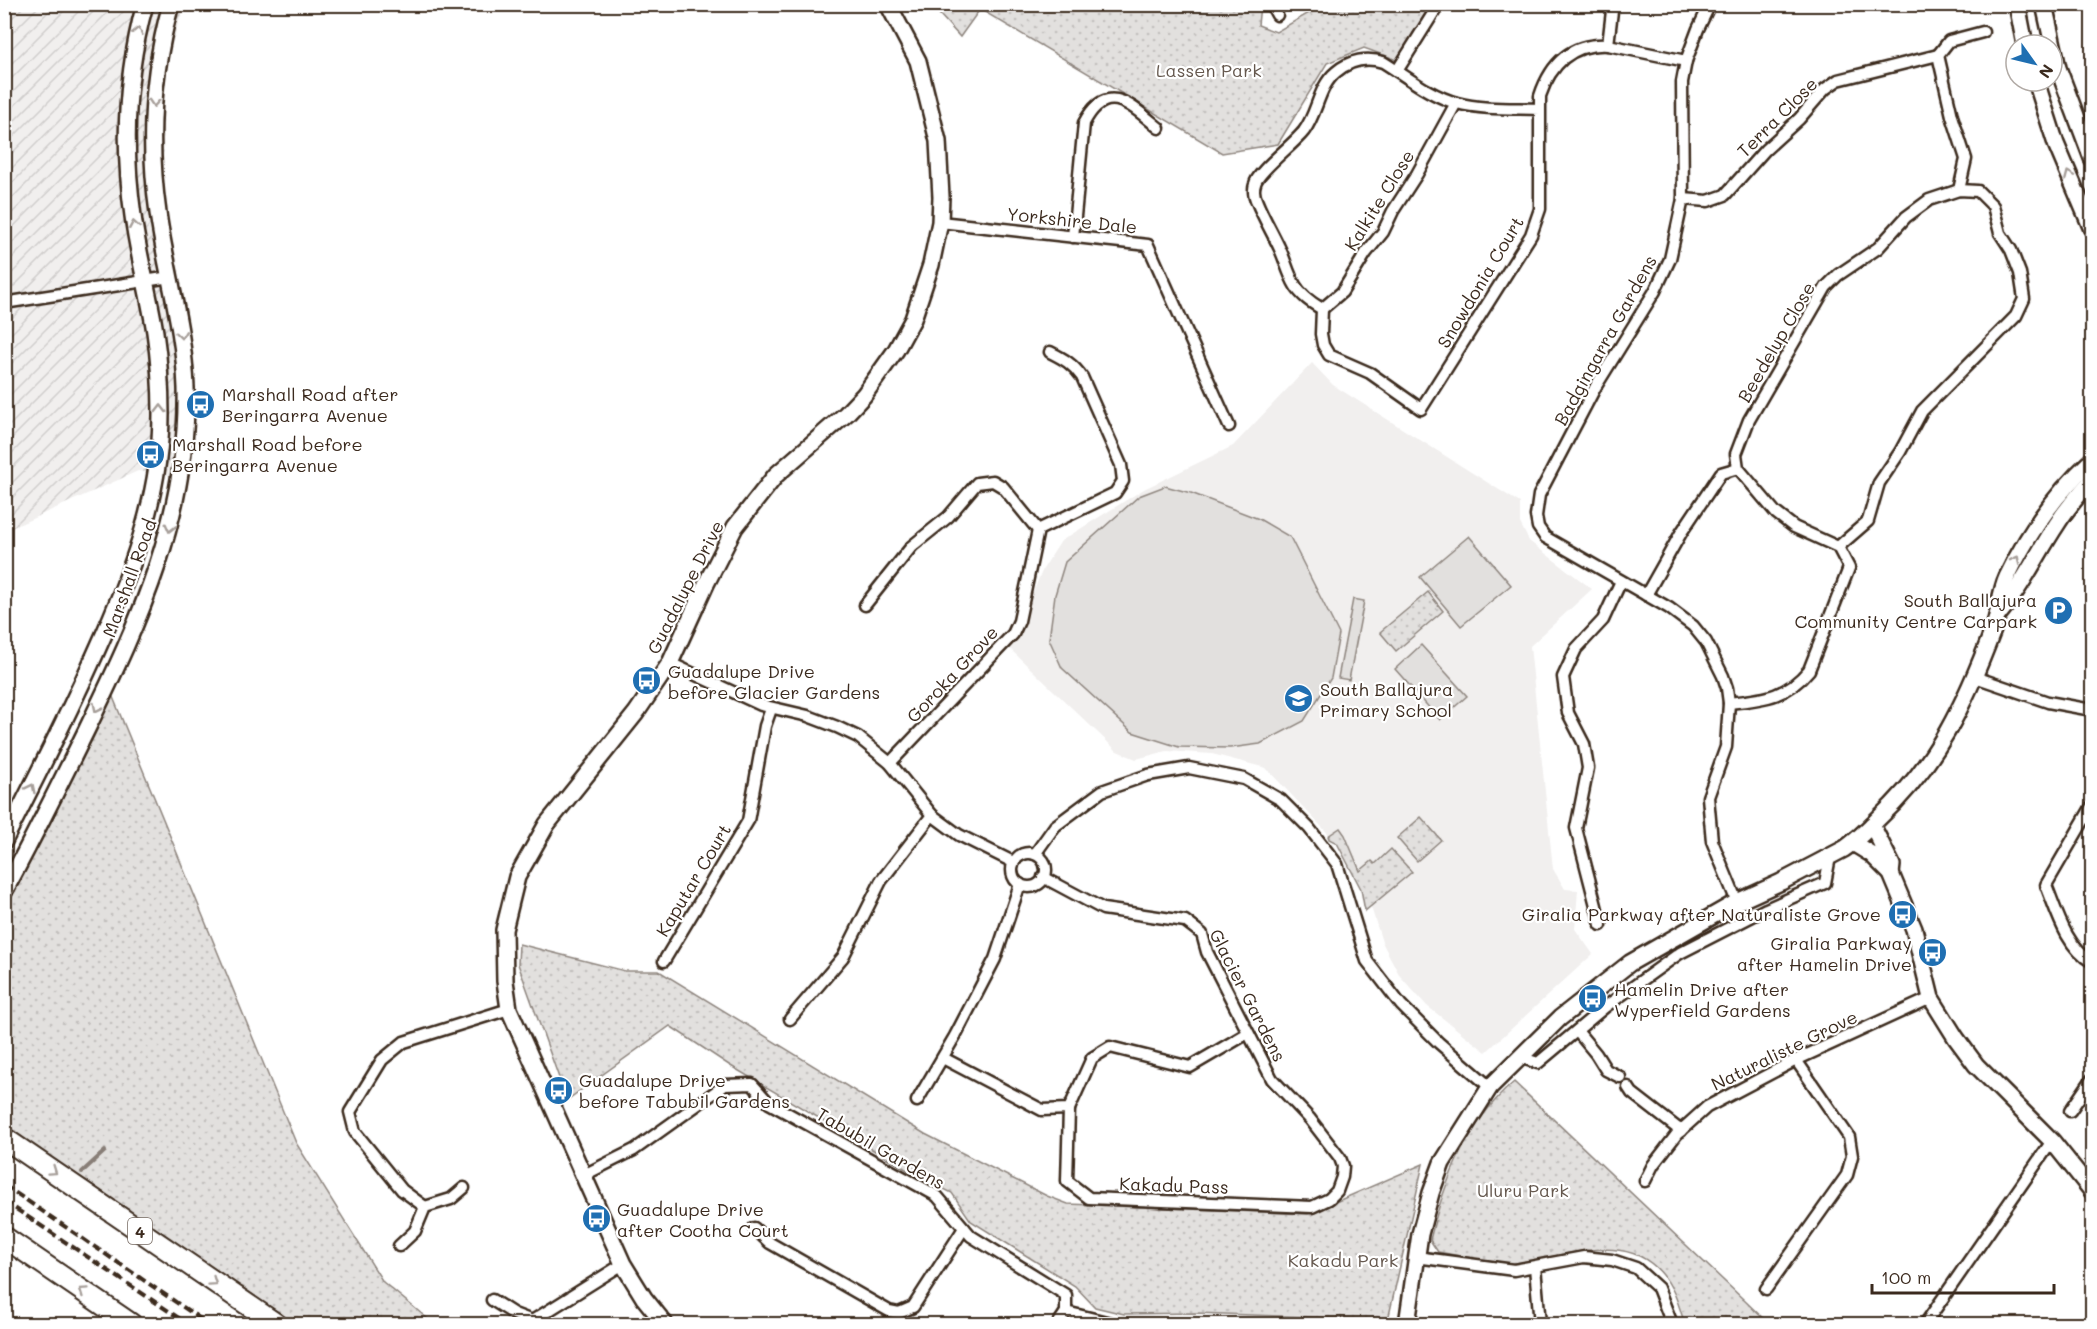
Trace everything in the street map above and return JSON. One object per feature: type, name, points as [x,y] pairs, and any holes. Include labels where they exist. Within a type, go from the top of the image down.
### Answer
[{"type":"highway","name":"4","points":[[4,1138],[276,1324]]},
{"type":"highway","points":[[4,1237],[131,1324]]},
{"type":"street","name":"Marshall Road","points":[[4,841],[116,608],[150,503],[159,446],[161,388],[155,331],[133,219],[127,151],[130,83],[145,4]]},
{"type":"street","name":"Marshall Road","points":[[4,892],[108,685],[147,595],[167,538],[181,478],[186,418],[184,356],[158,214],[152,139],[156,75],[171,4]]},
{"type":"street","name":"Guadalupe Drive","points":[[665,1324],[644,1298],[623,1264],[509,1009],[505,981],[504,930],[517,877],[546,824],[636,712],[670,663],[735,527],[776,476],[864,395],[896,351],[914,319],[931,265],[940,222],[938,141],[918,61],[888,4]]},
{"type":"street","points":[[1271,4],[1278,15]]},
{"type":"street","points":[[1398,71],[1439,4]]},
{"type":"street","points":[[1608,45],[1611,4]]},
{"type":"street","name":"Badgingarra Gardens","points":[[1710,4],[1686,61],[1681,125],[1683,199],[1670,259],[1656,291],[1596,386],[1539,495],[1536,516],[1538,527],[1545,537],[1685,619],[1700,633],[1723,676],[1729,703],[1726,747],[1708,797],[1712,841],[1737,902]]},
{"type":"street","points":[[2017,4],[2023,33]]},
{"type":"street","points":[[2044,4],[2058,68],[2092,158]]},
{"type":"street","name":"Terra Close","points":[[1683,199],[1708,201],[1725,195],[1825,89],[1839,80],[1938,56],[1949,41],[1983,32]]},
{"type":"street","name":"Snowdonia Court","points":[[1322,309],[1321,334],[1323,345],[1329,355],[1370,373],[1420,409],[1531,235],[1537,221],[1540,209],[1540,96],[1545,81],[1563,58],[1585,45],[1608,45],[1686,61]]},
{"type":"street","points":[[1838,547],[1868,521],[1879,483],[1900,452],[1922,411],[2016,316],[2024,299],[2020,273],[2011,250],[2000,233],[1993,206],[1978,191],[1959,190],[1966,159],[1952,116],[1938,56]]},
{"type":"street","points":[[1322,309],[1303,295],[1295,285],[1280,248],[1256,201],[1254,187],[1257,176],[1278,158],[1304,130],[1324,85],[1336,72],[1351,63],[1368,59],[1383,62],[1431,92],[1456,103],[1540,109]]},
{"type":"street","points":[[2040,93],[2056,144],[2092,229]]},
{"type":"street","points":[[1073,237],[1084,123],[1092,108],[1099,102],[1110,99],[1126,102],[1159,128]]},
{"type":"street","name":"Kalkite Close","points":[[1322,309],[1342,292],[1366,253],[1383,232],[1396,205],[1417,174],[1456,103]]},
{"type":"street","name":"Beedelup Close","points":[[1738,468],[1736,454],[1749,420],[1826,287],[1838,275],[1878,248],[1906,217],[1929,200],[1959,190]]},
{"type":"street","name":"Yorkshire Dale","points":[[940,222],[1148,245],[1229,426]]},
{"type":"street","points":[[4,303],[170,277]]},
{"type":"street","points":[[866,605],[912,546],[948,517],[977,483],[993,481],[1003,487],[1038,530],[1115,493],[1123,482],[1121,465],[1082,377],[1075,366],[1050,352]]},
{"type":"street","points":[[1407,1324],[1420,1234],[1431,1193],[1442,1163],[1490,1087],[1560,1018],[1630,963],[1737,902],[1830,857],[1853,843],[1897,802],[1941,745],[1975,676],[1998,615],[2001,591],[2027,539],[2057,497],[2092,460]]},
{"type":"street","points":[[1646,595],[1681,534],[1721,473],[1738,468],[1776,513],[1794,527],[1838,547],[1849,568],[1809,669],[1798,683],[1773,697],[1729,703]]},
{"type":"street","points":[[1998,615],[2015,596],[2058,522],[2092,480]]},
{"type":"street","name":"Goroka Grove","points":[[890,763],[1013,634],[1019,621],[1038,530]]},
{"type":"street","points":[[1601,925],[1576,828],[1588,768],[1584,744],[1568,713],[1563,677],[1576,649],[1603,620],[1621,581]]},
{"type":"street","points":[[670,663],[771,709],[808,716],[858,737],[890,763],[933,815],[959,835],[1013,862]]},
{"type":"street","points":[[1975,676],[2048,702],[2092,710]]},
{"type":"street","name":"Kaputar Court","points":[[664,961],[748,821],[765,726],[771,709]]},
{"type":"street","points":[[1035,854],[1055,826],[1102,791],[1148,775],[1190,768],[1244,779],[1281,800],[1309,828],[1337,864],[1367,961],[1401,1005],[1439,1043],[1490,1087]]},
{"type":"street","points":[[2090,961],[2066,936],[2046,885],[2092,806]]},
{"type":"street","points":[[790,1019],[843,957],[881,881],[933,815]]},
{"type":"street","points":[[1872,825],[1892,866],[1891,874]]},
{"type":"street","points":[[1853,843],[1871,854],[1891,874],[1914,928],[1931,998],[1976,1065],[2052,1141],[2092,1191]]},
{"type":"street","points":[[1023,854],[1035,854],[1040,857],[1045,867],[1043,877],[1036,885],[1020,884],[1013,877],[1013,862],[1023,854]]},
{"type":"street","points":[[1519,1058],[1538,1063],[1605,1007],[1680,953],[1766,909],[1825,883],[1830,857]]},
{"type":"street","name":"Glacier Gardens","points":[[1043,877],[1103,909],[1185,921],[1202,934],[1207,952],[1272,1079],[1310,1119],[1340,1158],[1343,1166],[1342,1177]]},
{"type":"street","points":[[917,1101],[943,1058],[995,959],[1020,884]]},
{"type":"street","name":"Naturaliste Grove","points":[[1645,1181],[1653,1166],[1681,1131],[1707,1107],[1796,1060],[1931,998]]},
{"type":"street","points":[[425,1207],[402,1190],[355,1132],[350,1112],[382,1060],[404,1042],[509,1009]]},
{"type":"street","points":[[1577,1031],[1606,1070],[1620,1077]]},
{"type":"street","points":[[943,1058],[1042,1110],[1069,1109],[1092,1058],[1110,1047],[1190,1067],[1248,1033]]},
{"type":"street","points":[[1767,1289],[1847,1175],[1852,1155],[1849,1137],[1796,1060]]},
{"type":"street","points":[[2070,1112],[2092,1079]]},
{"type":"street","name":"Tabubil Gardens","points":[[584,1175],[634,1150],[725,1085],[752,1084],[769,1103],[938,1196],[971,1236],[1066,1295],[1066,1312]]},
{"type":"street","points":[[1629,1087],[1632,1093],[1681,1131]]},
{"type":"street","name":"Kakadu Pass","points":[[1069,1109],[1067,1181],[1089,1198],[1312,1207],[1329,1199],[1337,1191],[1342,1177]]},
{"type":"street","points":[[1926,1324],[2052,1141]]},
{"type":"street","points":[[399,1246],[415,1231],[425,1207],[457,1196],[464,1188]]},
{"type":"street","points":[[754,1228],[770,1243],[889,1311],[899,1313],[913,1307],[964,1228]]},
{"type":"street","points":[[1416,1257],[1514,1270],[1584,1257],[1612,1260],[1636,1268],[1658,1288],[1672,1324]]},
{"type":"street","points":[[492,1300],[532,1323],[623,1264]]},
{"type":"street","points":[[1535,1267],[1540,1324]]},
{"type":"street","points":[[1058,1324],[1066,1312],[1115,1324]]},
{"type":"shaded area","points":[[4,5],[184,5],[170,51],[163,97],[164,177],[169,222],[180,274],[195,396],[189,478],[138,471],[5,531]]},
{"type":"shaded area","name":"South Ballajura Primary School","points":[[1312,363],[1333,385],[1520,503],[1520,523],[1529,541],[1592,589],[1530,646],[1553,869],[1565,889],[1578,890],[1575,929],[1593,954],[1486,1052],[1427,1006],[1400,976],[1382,942],[1371,907],[1337,843],[1266,768],[1212,754],[1167,751],[1136,759],[1117,751],[1009,648],[1043,569],[1061,541],[1144,489],[1233,446]]},
{"type":"green space","name":"Lassen Park","points":[[931,5],[1260,5],[1258,25],[1276,32],[1323,5],[1431,5],[1397,60],[1364,48],[1327,63],[1278,144],[1222,153],[980,9],[960,37]]},
{"type":"green space","points":[[1165,486],[1191,493],[1259,519],[1290,537],[1339,634],[1331,678],[1304,721],[1260,744],[1230,748],[1179,747],[1132,732],[1062,668],[1049,639],[1055,595],[1065,562],[1139,496]]},
{"type":"green space","points":[[1469,536],[1511,585],[1461,626],[1420,577]]},
{"type":"green space","points":[[1428,592],[1443,611],[1396,651],[1380,632]]},
{"type":"green space","points":[[1353,599],[1364,601],[1349,680],[1338,678]]},
{"type":"green space","points":[[1421,645],[1467,696],[1440,720],[1395,669]]},
{"type":"green space","points":[[108,685],[296,1143],[383,1282],[434,1324],[282,1324],[5,1137],[4,892]]},
{"type":"green space","points":[[1421,817],[1441,840],[1417,861],[1397,838]]},
{"type":"green space","points":[[1340,828],[1360,871],[1372,861],[1375,864],[1391,849],[1412,872],[1365,911],[1361,889],[1337,843],[1328,836]]},
{"type":"green space","name":"Kakadu Park","points":[[519,944],[625,971],[659,971],[925,1134],[1047,1196],[1068,1204],[1308,1214],[1423,1164],[1388,1320],[1195,1313],[1124,1314],[1095,1307],[1075,1286],[971,1221],[952,1193],[909,1171],[729,1065],[670,1026],[567,1100],[518,964]]},
{"type":"green space","name":"Uluru Park","points":[[1514,1082],[1769,1324],[1684,1322],[1673,1291],[1659,1270],[1642,1257],[1624,1251],[1603,1249],[1582,1251],[1516,1263],[1488,1261],[1438,1252],[1430,1240],[1450,1175],[1470,1134],[1483,1115]]},
{"type":"waterway","points":[[82,1172],[105,1151]]},
{"type":"railway","points":[[4,1185],[208,1324]]},
{"type":"railway","points":[[4,1201],[188,1324]]},
{"type":"place","name":"Marshall Road after Beringarra Avenue","points":[[201,404]]},
{"type":"place","name":"Marshall Road before Beringarra Avenue","points":[[151,454]]},
{"type":"place","name":"South Ballajura Community Centre Carpark","points":[[2058,610]]},
{"type":"place","name":"Guadalupe Drive before Glacier Gardens","points":[[647,681]]},
{"type":"place","name":"South Ballajura Primary School","points":[[1299,699]]},
{"type":"place","name":"Giralia Parkway after Naturaliste Grove","points":[[1902,914]]},
{"type":"place","name":"Giralia Parkway after Hamelin Drive","points":[[1933,953]]},
{"type":"place","name":"Hamelin Drive after Wyperfield Gardens","points":[[1593,999]]},
{"type":"place","name":"Guadalupe Drive before Tabubil Gardens","points":[[558,1090]]},
{"type":"place","name":"Guadalupe Drive after Cootha Court","points":[[596,1219]]}]
